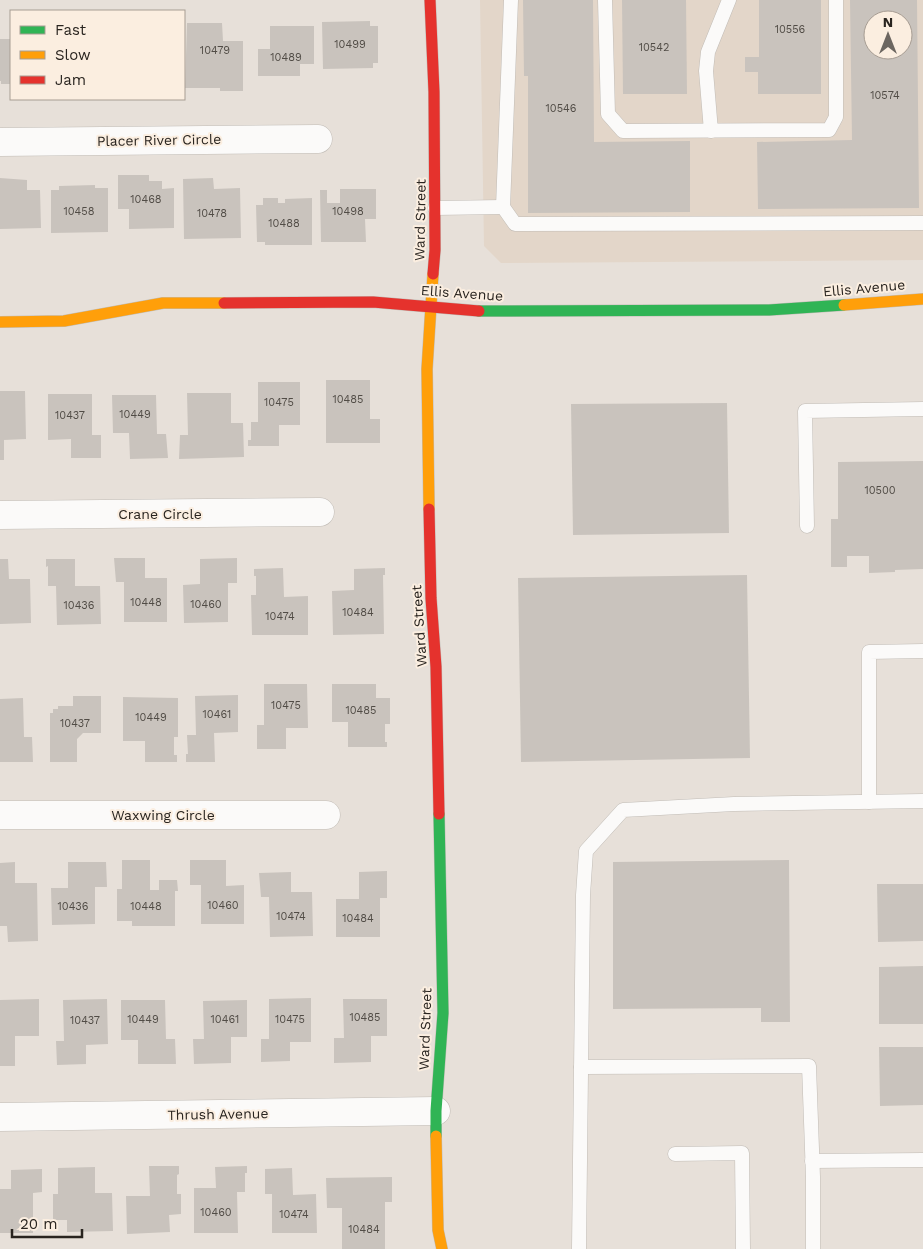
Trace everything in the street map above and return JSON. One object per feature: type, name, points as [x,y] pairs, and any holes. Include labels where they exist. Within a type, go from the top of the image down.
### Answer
[{"type":"street","name":"Ward Street","points":[[430,0],[434,92],[436,250],[427,389],[431,598],[436,667],[443,1013],[436,1112],[438,1230],[442,1249]]},
{"type":"street","name":"Placer River Circle","points":[[0,142],[318,139]]},
{"type":"street","name":"Ellis Avenue","points":[[0,322],[64,321],[162,303],[373,302],[490,312],[769,310],[923,299]]},
{"type":"street","name":"Crane Circle","points":[[0,515],[320,512]]},
{"type":"street","name":"Waxwing Circle","points":[[0,815],[326,815]]},
{"type":"street","name":"Thrush Avenue","points":[[0,1117],[436,1112]]},
{"type":"lane","points":[[511,0],[503,207],[515,224],[923,223]]},
{"type":"lane","points":[[605,0],[608,114],[623,131],[830,130],[836,117],[836,0]]},
{"type":"lane","points":[[711,131],[706,72],[708,52],[729,0]]},
{"type":"lane","points":[[436,208],[503,207]]},
{"type":"lane","points":[[807,526],[805,411],[923,409]]},
{"type":"lane","points":[[869,802],[869,652],[923,652]]},
{"type":"lane","points":[[579,1249],[583,895],[586,851],[623,810],[734,804],[923,801]]},
{"type":"lane","points":[[581,1067],[809,1066],[813,1249]]},
{"type":"lane","points":[[675,1154],[742,1153],[743,1249]]},
{"type":"lane","points":[[812,1161],[923,1160]]},
{"type":"shaded area","points":[[480,0],[923,0],[923,260],[501,263],[484,246]]},
{"type":"building","points":[[523,0],[593,0],[594,142],[690,141],[690,212],[528,213],[528,76],[524,76]]},
{"type":"building","points":[[622,0],[686,0],[687,94],[623,94]]},
{"type":"building","points":[[759,0],[821,0],[821,94],[758,94],[758,72],[745,72],[745,57],[759,57]]},
{"type":"building","points":[[850,0],[917,0],[919,208],[758,209],[757,142],[852,140]]},
{"type":"building","points":[[370,21],[370,26],[378,26],[378,63],[373,63],[373,68],[323,69],[322,22]]},
{"type":"building","points":[[187,23],[222,23],[223,41],[243,41],[243,91],[220,91],[220,88],[185,88]]},
{"type":"building","points":[[270,26],[314,26],[314,64],[300,64],[300,76],[258,76],[258,49],[270,49]]},
{"type":"building","points":[[0,39],[10,39],[10,84],[1,84]]},
{"type":"building","points":[[118,175],[149,175],[149,181],[162,181],[162,189],[174,188],[174,228],[129,229],[129,209],[118,209]]},
{"type":"building","points":[[0,178],[27,180],[27,190],[40,190],[41,228],[0,229]]},
{"type":"building","points":[[213,178],[214,189],[240,188],[241,238],[184,239],[183,179]]},
{"type":"building","points":[[95,185],[95,188],[108,188],[108,232],[51,233],[51,190],[59,190],[59,186]]},
{"type":"building","points":[[340,189],[376,189],[376,219],[365,219],[366,242],[321,242],[320,190],[327,190],[327,203],[340,203]]},
{"type":"building","points":[[263,198],[278,198],[278,203],[285,203],[285,199],[312,198],[312,245],[265,245],[265,242],[257,242],[256,205],[263,205]]},
{"type":"building","points":[[326,380],[370,380],[370,419],[380,419],[380,443],[326,443]]},
{"type":"building","points":[[258,382],[300,382],[300,425],[279,425],[279,446],[248,446],[248,440],[251,440],[251,422],[258,422]]},
{"type":"building","points":[[0,391],[25,391],[26,439],[4,440],[4,460],[0,460]]},
{"type":"building","points":[[187,393],[231,393],[231,423],[243,423],[244,457],[179,459],[180,435],[188,435]]},
{"type":"building","points":[[48,394],[92,394],[92,435],[101,435],[101,458],[71,458],[71,439],[48,440]]},
{"type":"building","points":[[112,395],[156,395],[157,434],[166,434],[168,458],[130,459],[129,433],[113,433]]},
{"type":"building","points":[[727,403],[729,533],[573,535],[571,404]]},
{"type":"building","points":[[923,461],[923,569],[869,573],[869,556],[847,556],[847,567],[831,567],[831,519],[838,519],[838,462]]},
{"type":"building","points":[[114,558],[145,558],[145,578],[167,578],[167,622],[124,622],[124,582],[116,582]]},
{"type":"building","points":[[237,558],[237,583],[228,583],[228,622],[184,623],[183,585],[200,584],[200,559]]},
{"type":"building","points":[[0,559],[8,559],[9,579],[30,579],[31,623],[0,624]]},
{"type":"building","points":[[46,559],[75,559],[75,586],[100,586],[101,624],[57,625],[56,586],[48,586]]},
{"type":"building","points":[[283,568],[284,597],[308,596],[308,635],[252,635],[251,595],[256,595],[254,569]]},
{"type":"building","points":[[385,568],[385,575],[383,575],[384,634],[333,635],[332,591],[354,590],[354,569]]},
{"type":"building","points":[[747,575],[750,758],[521,762],[518,578]]},
{"type":"building","points":[[264,684],[307,684],[308,728],[286,728],[286,749],[257,749],[257,725],[264,725]]},
{"type":"building","points":[[332,684],[376,684],[376,698],[390,698],[390,724],[385,724],[385,742],[387,742],[387,747],[348,747],[348,722],[332,722]]},
{"type":"building","points":[[238,695],[238,732],[214,733],[215,762],[186,762],[186,754],[188,754],[187,735],[196,735],[195,696]]},
{"type":"building","points":[[73,696],[101,696],[101,733],[83,733],[77,739],[77,762],[50,762],[50,713],[53,713],[53,709],[58,709],[58,706],[73,706]]},
{"type":"building","points":[[123,697],[178,698],[178,737],[174,737],[174,755],[177,755],[177,762],[145,762],[145,741],[123,741]]},
{"type":"building","points":[[23,698],[24,737],[32,737],[33,762],[0,762],[0,699]]},
{"type":"building","points":[[122,860],[150,860],[150,890],[159,890],[159,880],[177,880],[178,891],[175,891],[175,926],[132,926],[132,921],[117,921],[117,889],[122,889]]},
{"type":"building","points":[[190,860],[226,860],[226,886],[244,885],[244,924],[201,924],[201,885],[190,885]]},
{"type":"building","points":[[789,860],[790,1022],[761,1022],[761,1008],[613,1009],[613,862]]},
{"type":"building","points":[[15,862],[15,883],[37,883],[38,941],[8,942],[7,926],[0,926],[0,863]]},
{"type":"building","points":[[68,862],[106,862],[107,887],[95,887],[95,924],[52,925],[51,888],[68,888]]},
{"type":"building","points":[[387,871],[387,898],[380,898],[380,937],[336,937],[336,899],[359,899],[359,872]]},
{"type":"building","points":[[291,872],[291,892],[312,892],[313,936],[270,937],[269,897],[261,897],[259,873]]},
{"type":"building","points":[[877,884],[923,884],[923,941],[878,942]]},
{"type":"building","points":[[923,966],[923,1024],[879,1024],[879,967]]},
{"type":"building","points":[[311,998],[311,1042],[290,1042],[290,1061],[261,1062],[261,1039],[269,1039],[269,999]]},
{"type":"building","points":[[39,999],[39,1036],[15,1036],[15,1066],[0,1066],[0,1000]]},
{"type":"building","points":[[107,999],[108,1044],[86,1045],[86,1064],[57,1065],[56,1041],[64,1041],[63,1000]]},
{"type":"building","points":[[343,999],[387,999],[387,1036],[371,1036],[371,1062],[334,1063],[334,1038],[344,1038]]},
{"type":"building","points":[[121,1000],[165,1000],[166,1039],[175,1039],[176,1064],[138,1064],[138,1040],[121,1040]]},
{"type":"building","points":[[247,1000],[247,1037],[231,1037],[231,1063],[194,1064],[193,1039],[204,1039],[203,1001]]},
{"type":"building","points":[[879,1047],[923,1047],[923,1105],[880,1106]]},
{"type":"building","points":[[149,1166],[179,1166],[177,1194],[181,1194],[181,1214],[169,1215],[170,1232],[127,1234],[126,1196],[150,1196]]},
{"type":"building","points":[[247,1166],[245,1192],[237,1192],[238,1233],[194,1233],[194,1188],[216,1188],[215,1167]]},
{"type":"building","points":[[95,1167],[95,1193],[112,1193],[113,1231],[67,1232],[67,1220],[53,1220],[53,1194],[58,1194],[58,1168]]},
{"type":"building","points":[[292,1168],[293,1195],[316,1194],[317,1233],[272,1233],[272,1194],[265,1194],[265,1169]]},
{"type":"building","points":[[42,1169],[42,1192],[33,1193],[33,1233],[0,1233],[0,1189],[11,1189],[11,1170]]},
{"type":"building","points":[[392,1177],[392,1202],[385,1202],[385,1249],[342,1249],[342,1208],[327,1208],[326,1178]]},
{"type":"traffic: fast","points":[[479,311],[769,310],[844,305]]},
{"type":"traffic: fast","points":[[436,1136],[443,1013],[439,814]]},
{"type":"traffic: slow","points":[[429,509],[427,369],[433,274]]},
{"type":"traffic: slow","points":[[844,305],[923,299]]},
{"type":"traffic: slow","points":[[0,322],[64,321],[163,303],[224,303]]},
{"type":"traffic: slow","points":[[436,1136],[438,1230],[442,1249]]},
{"type":"traffic: jam","points":[[430,0],[434,92],[435,250],[433,274]]},
{"type":"traffic: jam","points":[[224,303],[373,302],[479,311]]},
{"type":"traffic: jam","points":[[429,509],[431,598],[436,667],[439,814]]}]
